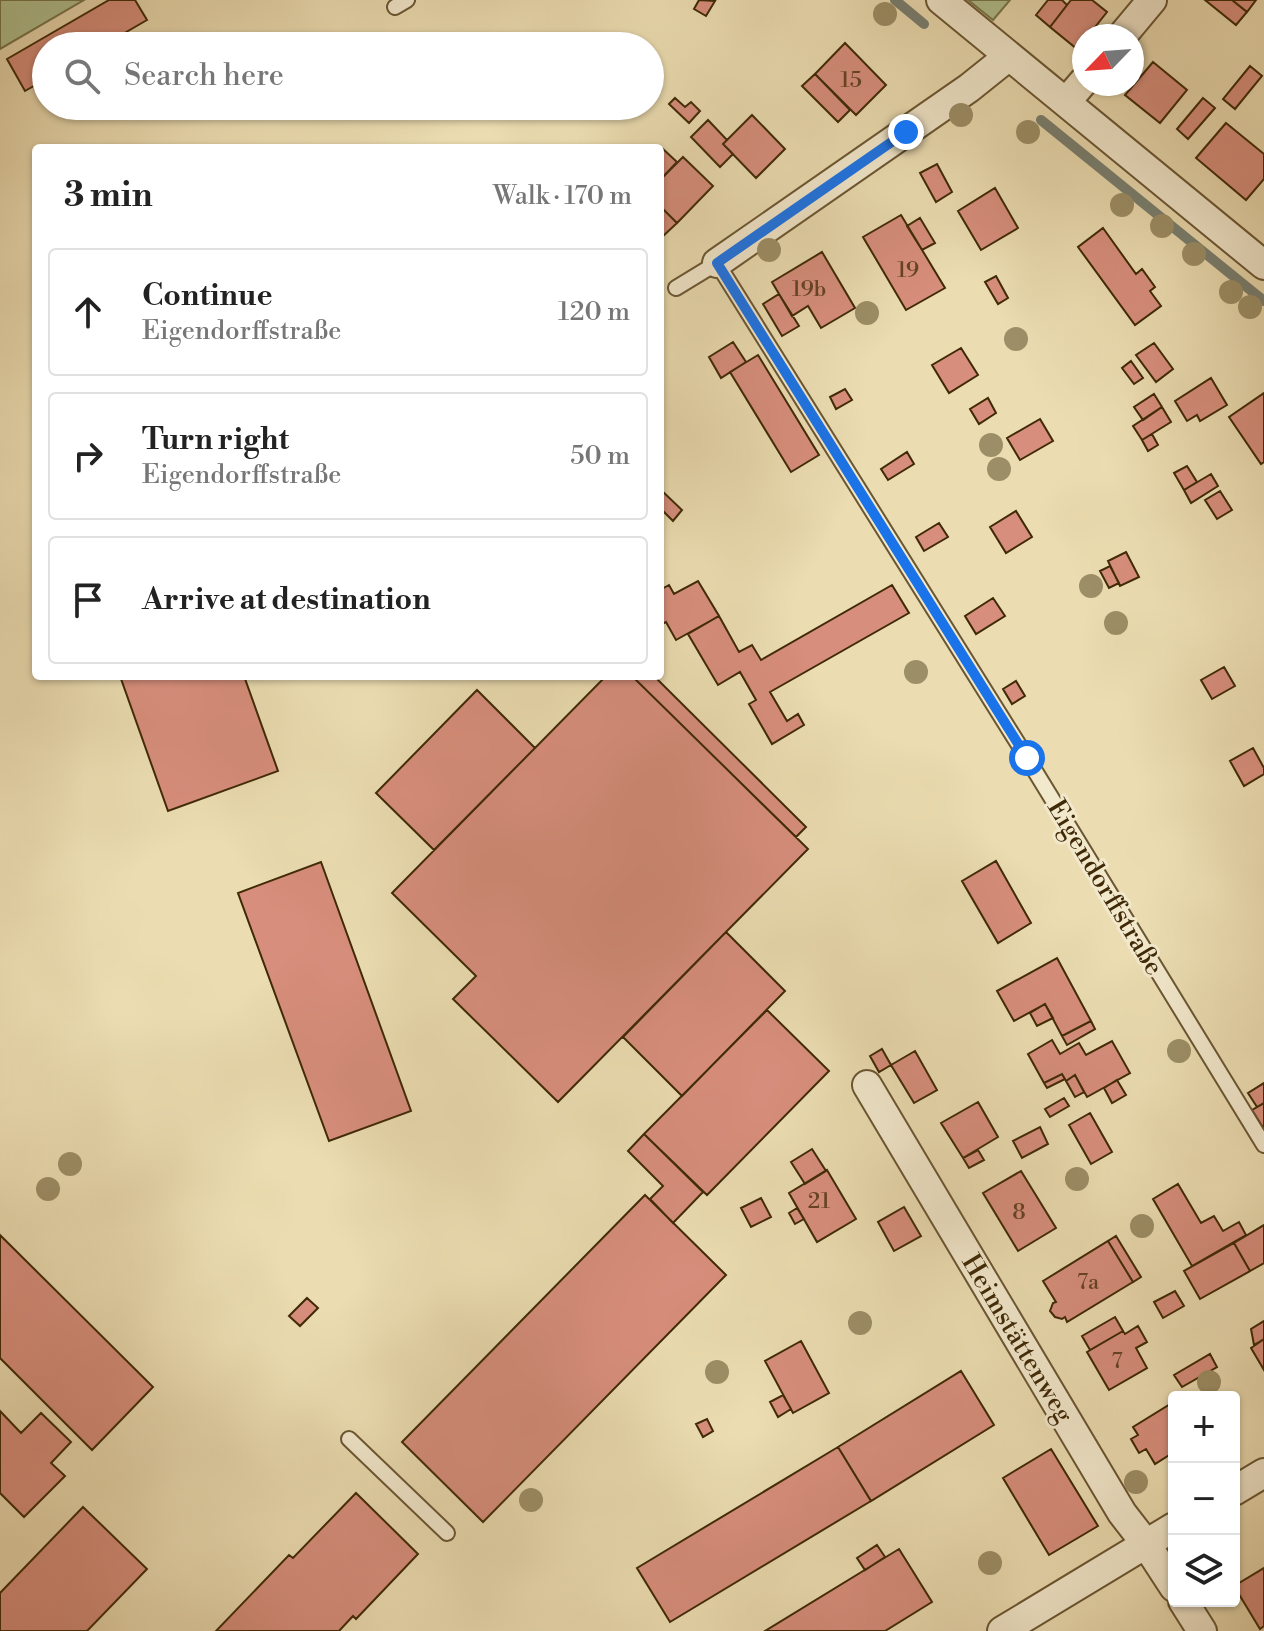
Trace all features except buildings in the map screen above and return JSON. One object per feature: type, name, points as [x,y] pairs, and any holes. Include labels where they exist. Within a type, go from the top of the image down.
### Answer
[{"type":"street","points":[[941,0],[1009,56],[1072,90]]},
{"type":"street","points":[[1132,24],[1152,0]]},
{"type":"street","points":[[717,263],[969,88],[1009,56]]},
{"type":"street","points":[[1079,96],[1264,265]]},
{"type":"street","name":"Heimstättenweg","points":[[867,1085],[1122,1513],[1168,1578]]},
{"type":"street","points":[[1240,1487],[1264,1473]]},
{"type":"street","points":[[1002,1631],[1168,1531]]},
{"type":"street","points":[[1187,1607],[1202,1631]]},
{"type":"lane","points":[[676,288],[717,263]]},
{"type":"lane","name":"Eigendorffstraße","points":[[717,263],[1027,758],[1264,1145]]},
{"type":"lane","points":[[349,1439],[447,1533]]},
{"type":"green space","points":[[0,0],[84,0],[0,49]]},
{"type":"green space","points":[[968,0],[1010,0],[993,20]]},
{"type":"waterway","points":[[895,0],[924,24]]},
{"type":"waterway","points":[[1041,120],[1264,301]]},
{"type":"route","points":[[906,132],[717,263],[1027,758]]}]
